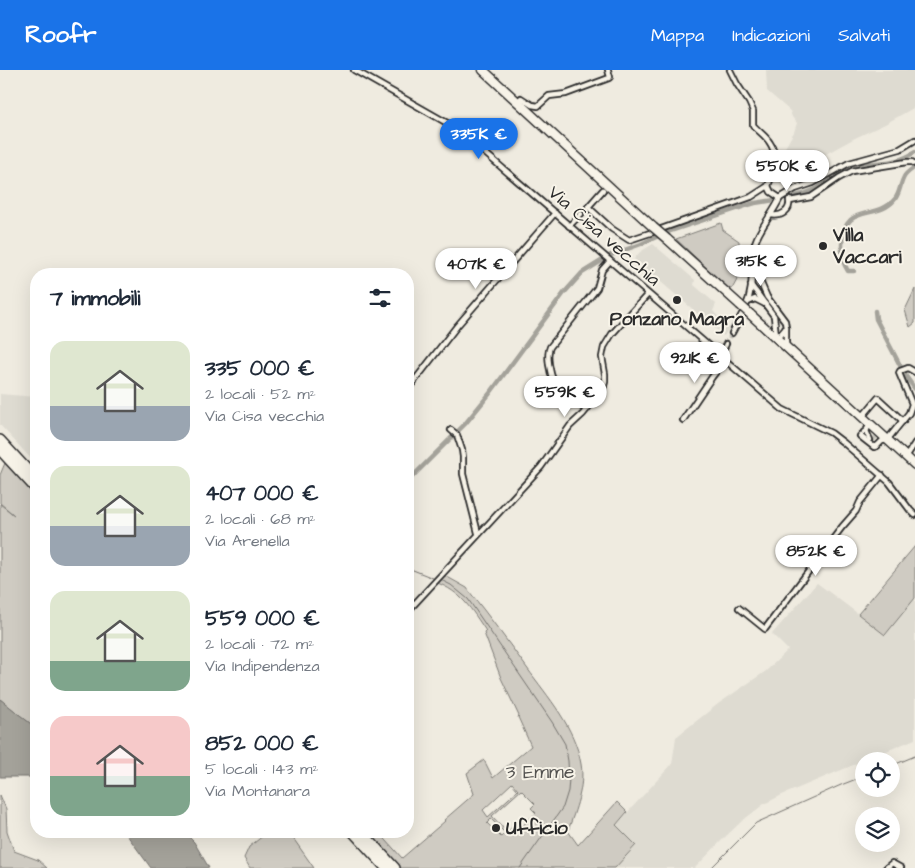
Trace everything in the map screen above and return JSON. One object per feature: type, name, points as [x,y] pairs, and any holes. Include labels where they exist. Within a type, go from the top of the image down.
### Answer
[{"type":"highway","points":[[0,440],[30,472]]},
{"type":"highway","points":[[0,450],[30,482]]},
{"type":"highway","points":[[358,838],[386,868]]},
{"type":"highway","points":[[367,838],[395,868]]},
{"type":"main road","points":[[483,70],[656,230],[745,304],[746,314],[765,328],[862,416],[865,431],[876,443],[906,457],[915,465]]},
{"type":"street","name":"Via Cisa vecchia","points":[[354,70],[456,128],[782,409],[831,433],[882,475],[915,515]]},
{"type":"street","points":[[518,102],[521,98],[532,105],[538,106],[549,96],[566,94],[609,78],[608,70]]},
{"type":"street","points":[[603,190],[588,207],[612,229],[628,240],[751,198],[768,186],[775,163],[774,150],[766,138],[753,125],[753,111],[730,70]]},
{"type":"street","points":[[745,304],[751,284],[754,247],[757,237],[780,198],[849,162],[900,149],[915,140]]},
{"type":"street","points":[[790,201],[811,197],[852,171],[907,162],[915,163]]},
{"type":"street","points":[[768,186],[771,192],[780,198]]},
{"type":"street","points":[[771,215],[776,216],[785,212],[790,205],[786,194]]},
{"type":"street","points":[[414,381],[457,326],[555,213]]},
{"type":"street","points":[[569,226],[581,214]]},
{"type":"street","points":[[586,410],[554,383],[551,377],[548,352],[597,288],[602,270],[608,260]]},
{"type":"street","points":[[753,264],[767,297],[785,321],[786,348]]},
{"type":"street","points":[[751,284],[762,284]]},
{"type":"street","points":[[751,284],[774,316],[776,338]]},
{"type":"street","points":[[414,604],[541,467],[570,426],[603,389],[605,374],[602,351],[612,334],[648,294]]},
{"type":"street","points":[[745,304],[755,299],[766,305]]},
{"type":"street","points":[[732,333],[746,314]]},
{"type":"street","points":[[765,328],[775,324]]},
{"type":"street","points":[[776,338],[786,328]]},
{"type":"street","points":[[720,356],[726,344]]},
{"type":"street","points":[[683,420],[725,360]]},
{"type":"street","points":[[876,443],[903,421],[909,413],[912,404],[899,373],[908,368],[915,372]]},
{"type":"street","points":[[862,416],[878,398],[903,421]]},
{"type":"street","points":[[865,431],[876,443],[860,436],[865,431]]},
{"type":"street","points":[[454,432],[464,457],[463,474],[478,534]]},
{"type":"street","points":[[906,457],[915,443]]},
{"type":"street","points":[[739,608],[765,629],[882,475]]},
{"type":"street","points":[[886,868],[892,862],[901,868]]},
{"type":"shaded area","points":[[766,70],[915,70],[915,107],[799,170],[790,155],[783,151],[797,123],[790,111],[767,91]]},
{"type":"shaded area","points":[[653,244],[695,280],[694,285],[716,304],[713,311],[729,328],[724,336],[634,259],[640,252]]},
{"type":"shaded area","points":[[0,394],[30,396],[30,458],[0,425]]},
{"type":"shaded area","points":[[817,583],[885,634],[915,598],[915,739],[884,752],[855,752],[855,764],[764,804],[742,821],[695,868],[615,868],[636,845],[616,825],[672,764],[676,737],[718,704],[766,671],[788,650],[772,634]]},
{"type":"shaded area","points":[[0,699],[30,723],[30,777],[0,777]]},
{"type":"shaded area","points":[[129,838],[190,838],[209,868],[151,868]]},
{"type":"green space","points":[[721,223],[723,230],[739,241],[739,249],[750,252],[748,272],[738,278],[732,289],[729,289],[676,239]]},
{"type":"green space","points":[[915,289],[915,323],[910,327],[905,310]]},
{"type":"green space","points":[[0,451],[30,484],[30,723],[0,699],[0,504],[14,515],[0,503],[0,475],[5,463],[0,457]]},
{"type":"green space","points":[[915,546],[915,598],[885,635],[858,614]]},
{"type":"green space","name":"3 Emme","points":[[442,574],[467,588],[552,701],[567,725],[578,750],[582,773],[579,798],[568,831],[578,845],[617,802],[627,812],[616,825],[636,845],[615,868],[397,868],[369,838],[384,838],[402,858],[474,794],[467,773],[484,760],[493,778],[531,746],[501,678],[484,633],[486,631],[465,602],[444,586],[435,582]],"holes":[[[512,783],[518,790],[488,817],[483,810]],[[521,790],[535,804],[531,808],[536,813],[517,831],[513,826],[507,832],[492,816]],[[491,819],[505,833],[501,837],[487,823]]]},
{"type":"green space","points":[[0,795],[6,809],[7,831],[14,851],[38,860],[47,868],[0,868]]},
{"type":"green space","points":[[260,838],[293,838],[314,868],[250,868],[244,858],[249,847]]},
{"type":"waterway","points":[[795,196],[812,191],[843,172],[859,166],[899,160],[915,152]]},
{"type":"waterway","points":[[854,271],[848,271],[842,255],[844,231],[848,222],[854,217],[888,206],[897,197],[905,176],[915,167]]},
{"type":"waterway","points":[[414,475],[465,424],[564,293],[582,273],[611,255],[667,232],[755,203],[775,200]]},
{"type":"waterway","points":[[875,311],[876,319],[905,375],[915,389]]},
{"type":"waterway","points":[[414,570],[433,578]]},
{"type":"waterway","points":[[443,581],[468,599],[565,744],[569,779],[568,791],[563,807],[520,868]]},
{"type":"waterway","points":[[900,762],[915,756]]},
{"type":"waterway","points":[[711,868],[756,823],[855,780]]},
{"type":"tunnel","points":[[581,214],[588,207]]},
{"type":"tunnel","points":[[726,344],[732,333]]},
{"type":"tunnel","points":[[873,437],[876,440]]},
{"type":"tunnel","points":[[870,440],[874,444]]},
{"type":"place","name":"Villa Vaccari","points":[[823,246]]},
{"type":"place","name":"Ponzano Magra","points":[[677,300]]},
{"type":"place","name":"Ufficio","points":[[496,828]]}]
